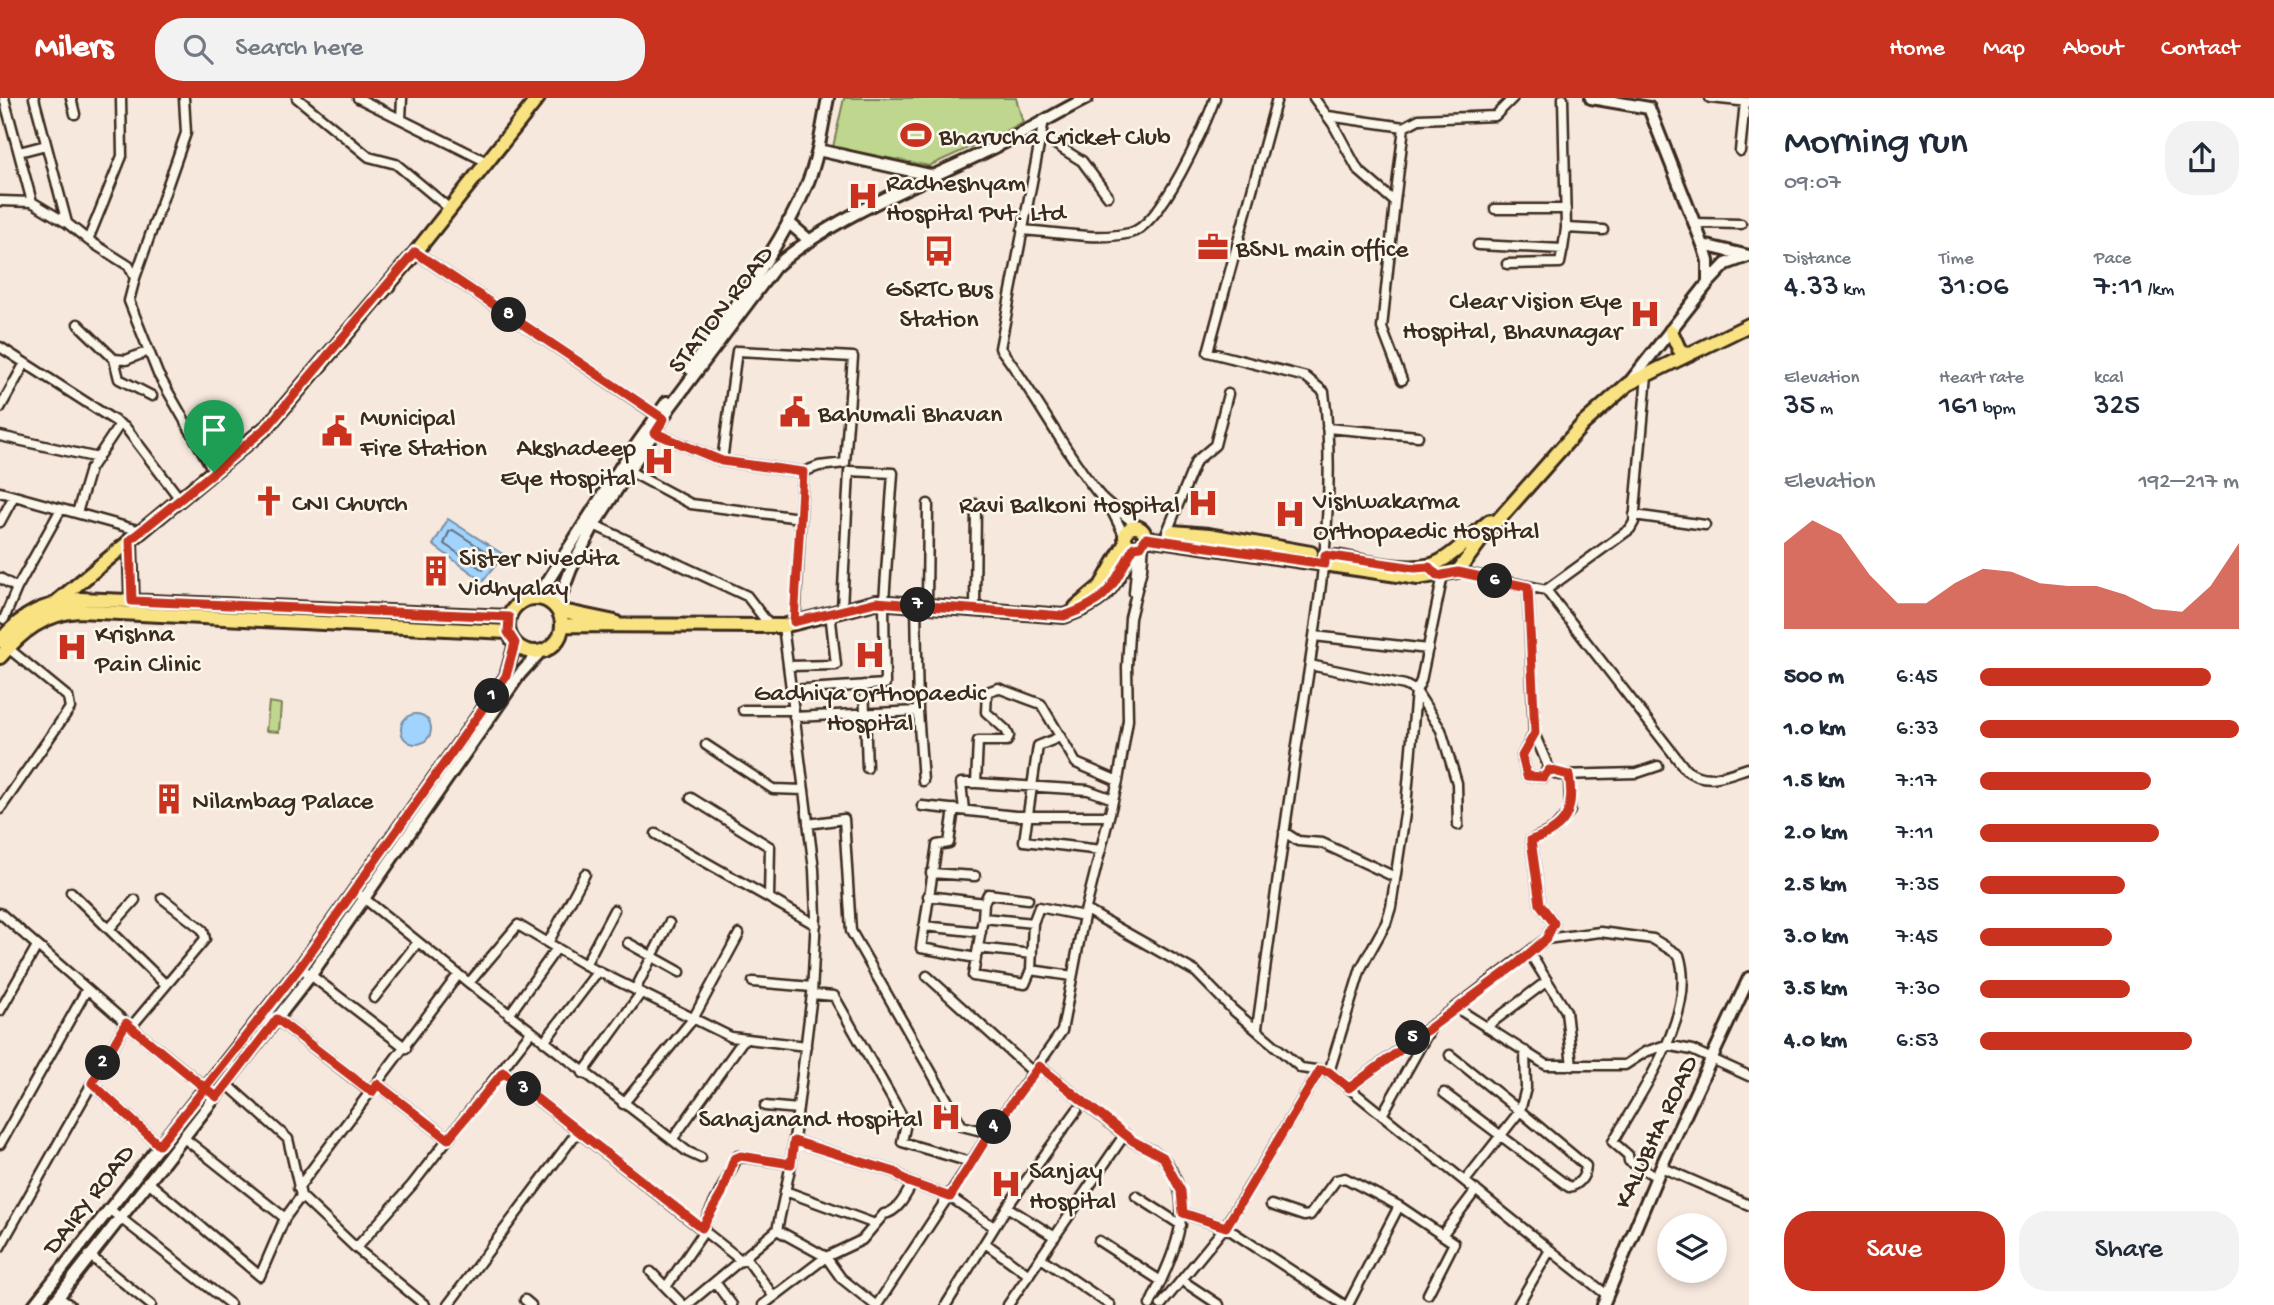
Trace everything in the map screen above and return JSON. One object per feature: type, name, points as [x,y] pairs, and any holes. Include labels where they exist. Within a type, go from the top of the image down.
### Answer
[{"type":"main road","points":[[47,617],[54,604],[268,426],[415,252],[538,98]]},
{"type":"main road","points":[[537,598],[620,468],[661,417],[776,244],[808,182],[818,150],[828,98]]},
{"type":"main road","name":"STATION ROAD","points":[[557,608],[571,569],[594,526],[655,433],[661,417],[775,267],[810,242],[1087,98]]},
{"type":"main road","points":[[1591,98],[1651,103],[1708,261],[1707,283]]},
{"type":"main road","points":[[818,150],[934,176]]},
{"type":"main road","points":[[788,222],[810,242]]},
{"type":"main road","points":[[1703,245],[1749,256]]},
{"type":"main road","points":[[1137,539],[1415,568],[1437,573],[1458,572],[1515,501],[1583,424],[1628,384],[1707,283],[1726,264],[1749,256]]},
{"type":"main road","points":[[1628,384],[1749,324]]},
{"type":"main road","points":[[1671,331],[1679,349],[1687,355]]},
{"type":"main road","points":[[1437,573],[1441,562],[1515,501]]},
{"type":"main road","points":[[512,637],[509,617],[519,602],[537,598],[557,608],[619,624],[782,625],[836,610],[884,603],[1064,616],[1094,606],[1105,595],[1137,539],[1167,532],[1209,535],[1325,560]]},
{"type":"main road","points":[[130,540],[132,601]]},
{"type":"main road","points":[[3,648],[7,620],[54,604],[80,599],[509,617]]},
{"type":"main road","points":[[3,648],[47,617],[78,611],[512,637],[531,652],[541,652],[556,642],[562,625],[557,608]]},
{"type":"main road","points":[[562,625],[612,627],[619,624]]},
{"type":"main road","name":"DAIRY ROAD","points":[[34,1305],[300,967],[355,891],[506,676],[512,637]]},
{"type":"main road","name":"DAIRY ROAD","points":[[55,1301],[311,975],[520,674],[541,652]]},
{"type":"main road","name":"KALUBHA ROAD","points":[[1605,1300],[1659,1172],[1749,978]]},
{"type":"street","points":[[4,98],[32,202]]},
{"type":"street","points":[[34,98],[67,223]]},
{"type":"street","points":[[71,98],[75,114]]},
{"type":"street","points":[[88,240],[122,156],[121,98]]},
{"type":"street","points":[[184,98],[186,133],[129,301],[158,374],[214,472]]},
{"type":"street","points":[[297,98],[369,157],[397,164],[450,209]]},
{"type":"street","points":[[358,98],[375,102],[401,119],[487,162]]},
{"type":"street","points":[[401,119],[402,98]]},
{"type":"street","points":[[1022,230],[1098,235],[1132,233],[1145,224],[1189,160],[1215,98]]},
{"type":"street","points":[[1257,1028],[1325,560],[1327,428],[1324,392],[1306,377],[1208,352],[1277,98]]},
{"type":"street","points":[[1314,98],[1328,116],[1358,170],[1395,202]]},
{"type":"street","points":[[1328,116],[1404,127],[1419,119],[1495,116],[1513,98]]},
{"type":"street","points":[[1507,264],[1560,263],[1566,228],[1563,98]]},
{"type":"street","points":[[1710,98],[1747,102],[1740,151]]},
{"type":"street","points":[[1044,120],[1000,348],[1028,384],[1095,489],[1137,539]]},
{"type":"street","points":[[1402,380],[1382,328],[1404,127]]},
{"type":"street","points":[[1042,136],[1082,161],[1108,196]]},
{"type":"street","points":[[19,152],[46,145]]},
{"type":"street","points":[[0,201],[32,202],[129,266],[135,278]]},
{"type":"street","points":[[1495,209],[1566,209]]},
{"type":"street","points":[[1695,223],[1741,224]]},
{"type":"street","points":[[1566,228],[1603,230]]},
{"type":"street","points":[[1478,244],[1563,248]]},
{"type":"street","points":[[415,252],[661,417]]},
{"type":"street","points":[[78,324],[114,359],[119,379],[152,396]]},
{"type":"street","points":[[0,347],[120,424],[180,499]]},
{"type":"street","points":[[114,359],[127,360],[149,351]]},
{"type":"street","points":[[655,433],[722,461],[803,472],[819,466],[845,463],[853,357],[737,351],[722,461]]},
{"type":"street","points":[[0,408],[25,363]]},
{"type":"street","points":[[1546,590],[1630,529],[1634,515],[1647,375]]},
{"type":"street","points":[[1167,532],[1196,461],[1215,445],[1228,394]]},
{"type":"street","points":[[76,513],[90,469],[120,424]]},
{"type":"street","points":[[1327,428],[1418,436]]},
{"type":"street","points":[[0,436],[98,458]]},
{"type":"street","points":[[629,471],[691,504],[800,518]]},
{"type":"street","points":[[788,666],[836,665],[836,610],[849,471],[894,473],[884,603],[885,684],[791,690]]},
{"type":"street","points":[[651,1272],[685,1305],[715,1282],[777,1230],[791,1164],[812,991],[816,925],[814,869],[782,625],[800,518],[803,472]]},
{"type":"street","points":[[0,492],[141,531]]},
{"type":"street","points":[[0,522],[14,496]]},
{"type":"street","points":[[923,781],[918,711],[928,504]]},
{"type":"street","points":[[975,609],[976,504]]},
{"type":"street","points":[[777,1230],[826,1257],[841,1278],[876,1305],[990,1133],[1062,1031],[1085,913],[1118,780],[1128,720],[1127,667],[1135,600],[1137,539],[1129,517],[1109,505]]},
{"type":"street","points":[[7,620],[17,588],[61,509]]},
{"type":"street","points":[[1634,515],[1705,525]]},
{"type":"street","points":[[594,526],[747,596],[782,625]]},
{"type":"street","points":[[1458,572],[1546,590],[1686,771],[1703,779],[1714,779],[1748,768]]},
{"type":"street","points":[[1161,1305],[1183,1282],[1226,1227],[1325,1071],[1361,968],[1386,923],[1406,807],[1416,691],[1428,649],[1437,573]]},
{"type":"street","points":[[0,578],[17,588]]},
{"type":"street","points":[[1528,587],[1535,733],[1549,770]]},
{"type":"street","points":[[1314,636],[1428,649]]},
{"type":"street","points":[[0,809],[70,708],[68,698],[3,648]]},
{"type":"street","points":[[1310,665],[1405,685],[1416,691],[1441,730],[1452,764],[1459,791],[1458,825]]},
{"type":"street","points":[[864,685],[867,768]]},
{"type":"street","points":[[976,782],[978,741],[1007,741],[1009,736],[986,712],[987,692],[994,688],[1041,704],[1076,763],[1118,780]]},
{"type":"street","points":[[743,710],[864,715],[918,711]]},
{"type":"street","points":[[1535,733],[1522,756],[1527,776],[1544,777],[1549,770]]},
{"type":"street","points":[[1060,737],[1038,746],[1024,841],[1101,850]]},
{"type":"street","points":[[706,745],[773,789],[804,790]]},
{"type":"street","points":[[1549,770],[1569,775],[1637,773],[1658,766]]},
{"type":"street","points":[[1349,1088],[1546,939],[1554,923],[1540,904],[1531,840],[1554,829],[1570,811],[1569,775]]},
{"type":"street","points":[[1032,954],[921,948],[937,845],[949,843],[959,810],[961,783],[1088,790],[1113,799]]},
{"type":"street","points":[[691,798],[770,847],[769,898]]},
{"type":"street","points":[[922,806],[1027,816],[1109,816]]},
{"type":"street","points":[[808,824],[844,819],[851,931],[962,1126],[990,1133]]},
{"type":"street","points":[[1284,832],[1298,841],[1322,843],[1395,877]]},
{"type":"street","points":[[656,834],[816,925]]},
{"type":"street","points":[[931,873],[975,876]]},
{"type":"street","points":[[548,943],[585,874]]},
{"type":"street","points":[[355,891],[623,1104],[701,1158]]},
{"type":"street","points":[[71,892],[166,985]]},
{"type":"street","points":[[1028,899],[988,894],[984,903],[972,976],[1025,984],[1031,970],[1033,923],[1039,907],[1085,913],[1196,972],[1233,1010],[1301,1068],[1325,1071],[1349,1088],[1550,1250],[1605,1300]]},
{"type":"street","points":[[928,896],[984,903]]},
{"type":"street","points":[[0,1247],[92,1083],[128,1025],[201,945],[205,934],[162,898]]},
{"type":"street","points":[[109,929],[135,900]]},
{"type":"street","points":[[585,965],[614,910]]},
{"type":"street","points":[[0,913],[128,1025],[217,1097]]},
{"type":"street","points":[[983,918],[1033,923]]},
{"type":"street","points":[[583,1073],[638,992],[670,923]]},
{"type":"street","points":[[469,983],[518,925],[585,965],[731,1037],[806,1046]]},
{"type":"street","points":[[924,926],[981,932]]},
{"type":"street","points":[[1546,939],[1600,932],[1653,939],[1679,955],[1685,973],[1684,995],[1666,1045],[1613,1142],[1628,1155],[1629,1161],[1749,1205]]},
{"type":"street","points":[[623,1104],[693,1020],[739,934]]},
{"type":"street","points":[[374,998],[418,942]]},
{"type":"street","points":[[628,943],[680,972]]},
{"type":"street","points":[[0,1011],[37,946]]},
{"type":"street","points":[[509,1015],[557,948]]},
{"type":"street","points":[[1529,952],[1566,1011],[1572,1066]]},
{"type":"street","points":[[300,967],[406,1048]]},
{"type":"street","points":[[1031,970],[1072,976]]},
{"type":"street","points":[[544,1042],[598,971]]},
{"type":"street","points":[[147,1181],[260,1276],[299,1192],[458,975]]},
{"type":"street","points":[[928,976],[1037,1069],[1125,1134],[1163,1157],[1181,1191],[1183,1213],[1176,1247],[1150,1305]]},
{"type":"street","points":[[1486,1027],[1548,981]]},
{"type":"street","points":[[753,982],[834,996],[906,1123],[902,1142],[970,1163]]},
{"type":"street","points":[[0,1144],[86,989]]},
{"type":"street","points":[[1455,1007],[1546,1065],[1625,1065],[1645,1052],[1666,1045],[1692,1050],[1749,1076]]},
{"type":"street","points":[[277,1019],[372,1092]]},
{"type":"street","points":[[1382,1115],[1435,1022]]},
{"type":"street","points":[[356,1248],[503,1072],[531,1032]]},
{"type":"street","points":[[673,1140],[744,1039]]},
{"type":"street","points":[[1465,1181],[1520,1111],[1526,1088],[1525,1051]]},
{"type":"street","points":[[1444,1093],[1570,1187],[1583,1177],[1586,1166],[1450,1055]]},
{"type":"street","points":[[503,1072],[744,1259],[775,1297]]},
{"type":"street","points":[[92,1083],[159,1145]]},
{"type":"street","points":[[227,1084],[288,1139],[299,1192],[356,1248],[425,1305]]},
{"type":"street","points":[[377,1084],[448,1139]]},
{"type":"street","points":[[765,1106],[798,1110]]},
{"type":"street","points":[[946,1305],[1007,1207],[1077,1110]]},
{"type":"street","points":[[448,1305],[578,1131]]},
{"type":"street","points":[[1008,1305],[1125,1134]]},
{"type":"street","points":[[184,1139],[285,1218]]},
{"type":"street","points":[[794,1141],[895,1172],[912,1184],[950,1197],[994,1227]]},
{"type":"street","points":[[666,1287],[703,1229],[737,1156],[791,1164]]},
{"type":"street","points":[[1271,1205],[1304,1216],[1310,1214],[1336,1180],[1345,1178],[1399,1206],[1454,1243],[1428,1294]]},
{"type":"street","points":[[764,1305],[826,1257],[862,1240],[875,1224],[901,1202],[912,1184]]},
{"type":"street","points":[[1442,1235],[1476,1190]]},
{"type":"street","points":[[785,1191],[875,1224]]},
{"type":"street","points":[[1136,1196],[1181,1225]]},
{"type":"street","points":[[1183,1213],[1226,1227],[1346,1305],[1399,1206]]},
{"type":"street","points":[[1007,1207],[1055,1237]]},
{"type":"street","points":[[109,1209],[230,1304]]},
{"type":"street","points":[[1099,1241],[1161,1281]]},
{"type":"street","points":[[985,1242],[1029,1275]]},
{"type":"street","points":[[1518,1305],[1550,1250]]},
{"type":"street","points":[[89,1255],[151,1305]]},
{"type":"street","points":[[1041,1258],[1110,1305]]},
{"type":"street","points":[[715,1282],[733,1305]]},
{"type":"street","points":[[1183,1282],[1219,1305]]},
{"type":"street","points":[[55,1301],[70,1305]]},
{"type":"green space","name":"Bharucha Cricket Club","points":[[844,98],[1016,98],[1023,123],[929,166],[833,147]]},
{"type":"green space","points":[[269,702],[281,704],[279,732],[266,731]]},
{"type":"water","points":[[448,519],[504,555],[483,581],[433,545]]},
{"type":"water","points":[[416,714],[422,715],[430,723],[430,735],[422,743],[416,744],[410,743],[402,735],[401,729],[402,723],[410,715]]},
{"type":"place","name":"Bharucha Cricket Club","points":[[916,135]]},
{"type":"place","name":"Radheshyam Hospital Pvt. Ltd","points":[[863,196]]},
{"type":"place","name":"BSNL main office","points":[[1213,247]]},
{"type":"place","name":"GSRTC Bus Station","points":[[939,251]]},
{"type":"place","name":"Clear Vision Eye Hospital, Bhavnagar","points":[[1645,314]]},
{"type":"place","name":"Bahumali Bhavan","points":[[795,412]]},
{"type":"place","name":"Municipal Fire Station","points":[[337,431]]},
{"type":"place","name":"Akshadeep Eye Hospital","points":[[659,461]]},
{"type":"place","name":"CNI Church","points":[[269,501]]},
{"type":"place","name":"Ravi Balkoni Hospital","points":[[1203,503]]},
{"type":"place","name":"Vishwakarma Orthopaedic Hospital","points":[[1290,514]]},
{"type":"place","name":"Sister Nivedita Vidhyalay","points":[[436,571]]},
{"type":"place","name":"Krishna Pain Clinic","points":[[72,647]]},
{"type":"place","name":"Gadhiya Orthopaedic Hospital","points":[[870,655]]},
{"type":"place","name":"Nilambag Palace","points":[[169,799]]},
{"type":"place","name":"Sahajanand Hospital","points":[[946,1117]]},
{"type":"place","name":"Sanjay Hospital","points":[[1006,1184]]},
{"type":"route","points":[[214,472],[130,540],[132,601],[509,617],[508,632],[515,643],[506,676],[380,857],[300,967],[205,1088],[126,1023],[92,1083],[159,1145],[205,1088],[217,1097],[277,1019],[372,1092],[377,1084],[448,1139],[503,1072],[702,1228],[722,1193],[737,1156],[791,1164],[794,1141],[865,1161],[895,1172],[908,1182],[950,1197],[990,1133],[1039,1066],[1133,1141],[1163,1157],[1181,1191],[1183,1213],[1226,1227],[1320,1070],[1329,1072],[1349,1088],[1375,1065],[1518,963],[1546,939],[1554,923],[1540,904],[1531,840],[1542,837],[1563,822],[1572,804],[1571,785],[1569,775],[1559,775],[1549,770],[1544,777],[1527,776],[1522,756],[1535,733],[1528,587],[1458,572],[1438,576],[1429,567],[1415,568],[1325,555],[1325,564],[1163,538],[1146,538],[1141,546],[1134,547],[1114,584],[1094,606],[1064,616],[876,602],[842,608],[794,622],[803,472],[722,461],[655,433],[664,419],[415,252],[268,426],[214,472]]}]
